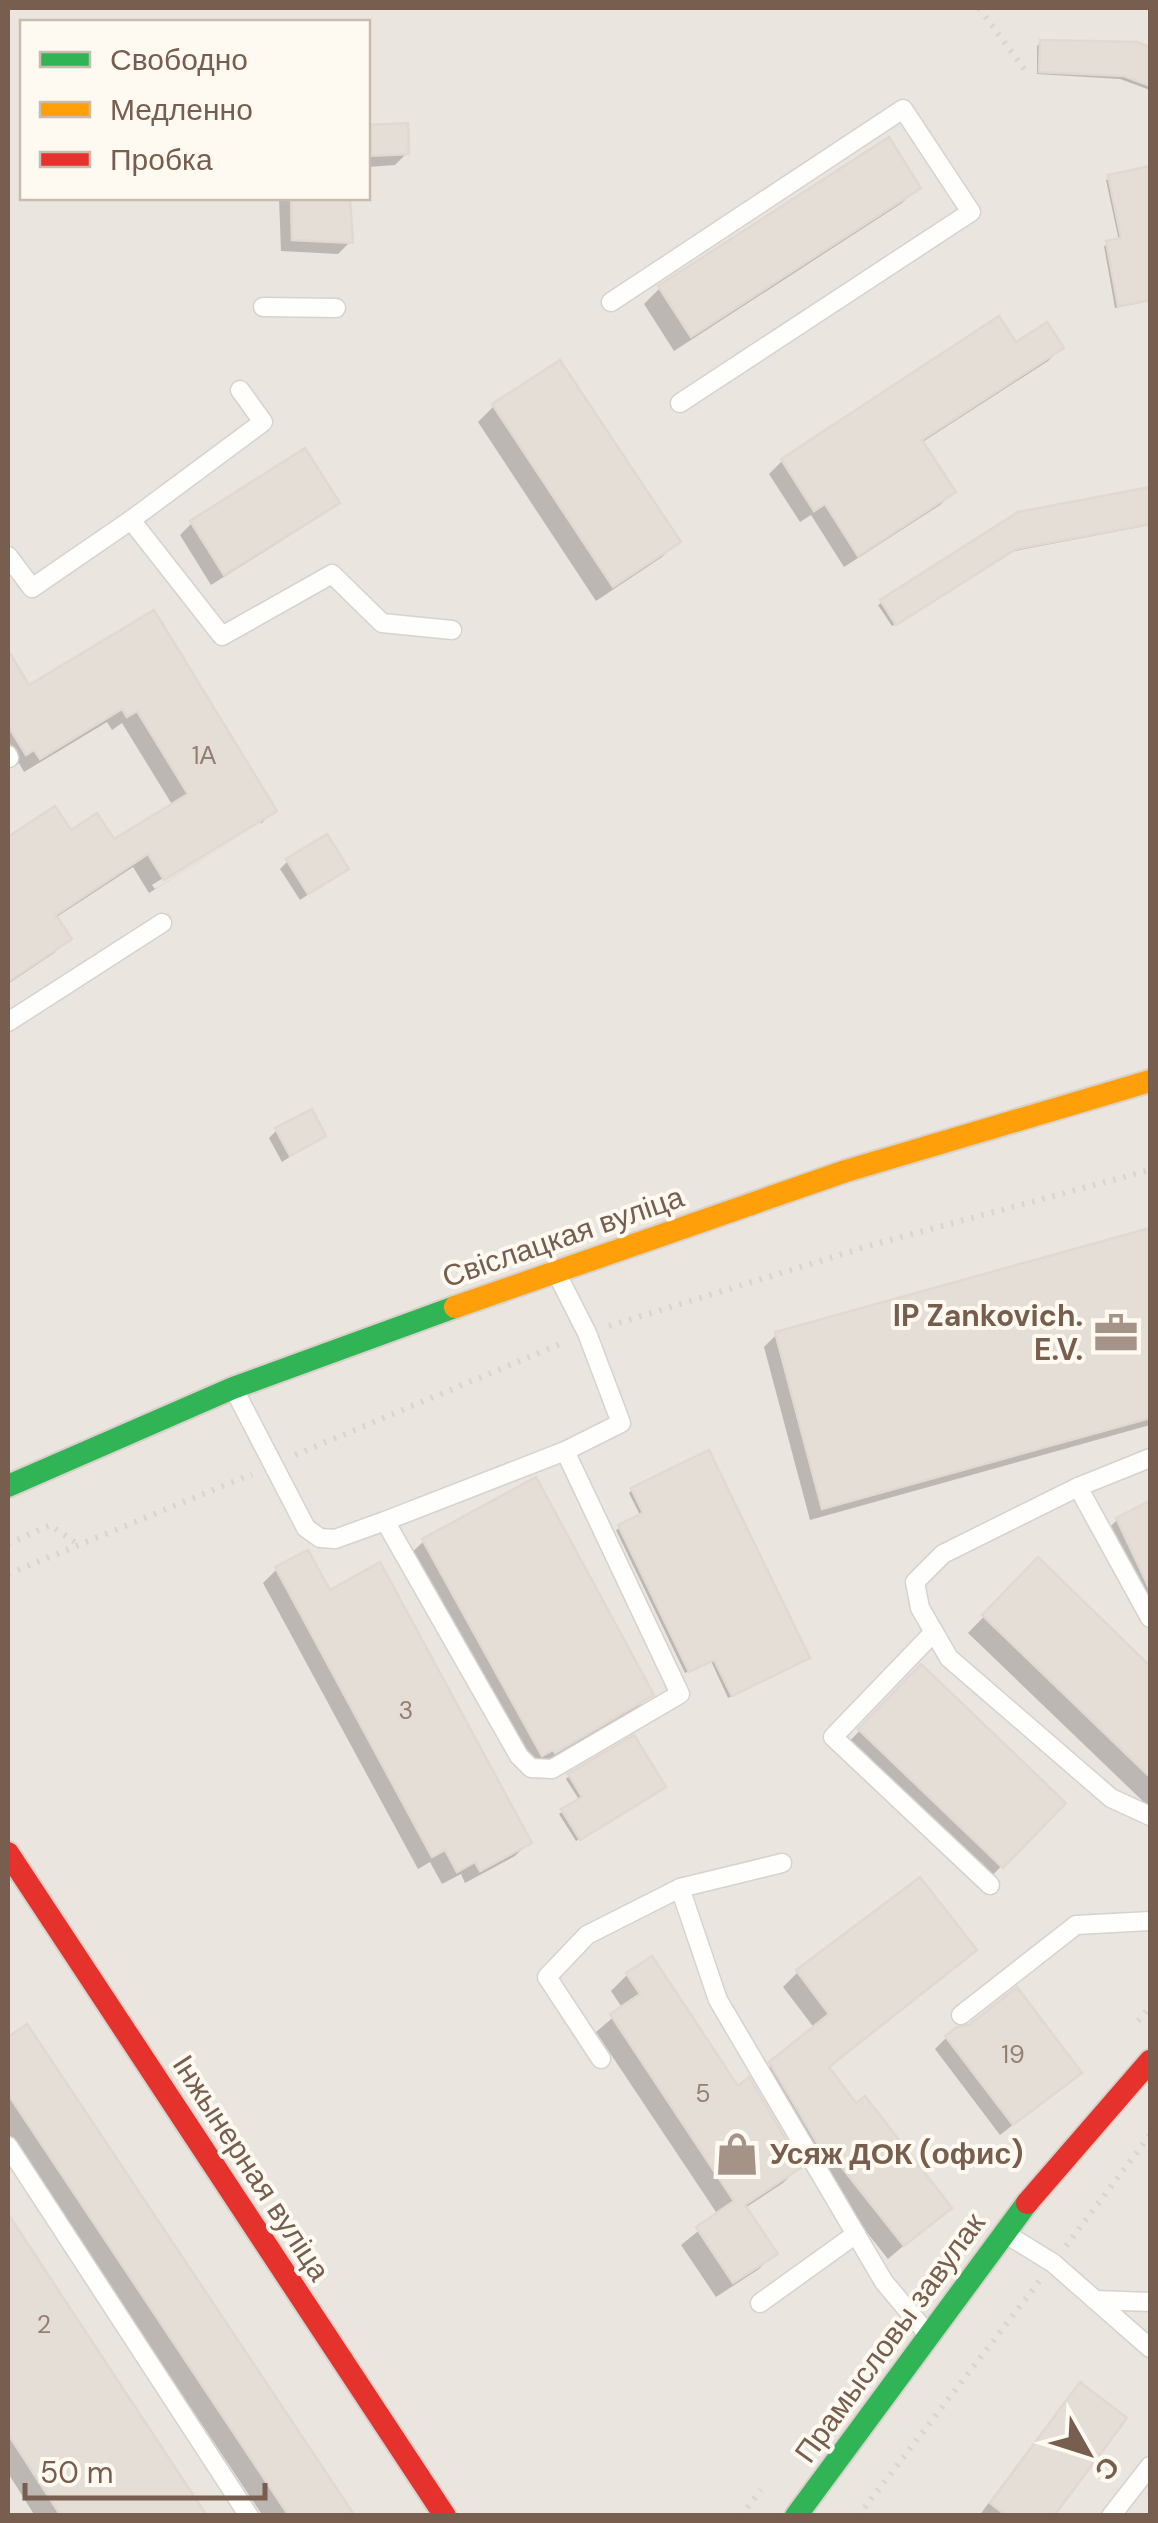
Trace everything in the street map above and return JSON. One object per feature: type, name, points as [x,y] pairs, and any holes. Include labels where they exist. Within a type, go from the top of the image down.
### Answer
[{"type":"street","name":"Свіслацкая вуліца","points":[[8,1486],[234,1388],[555,1270],[846,1171],[1150,1081]]},
{"type":"street","name":"Інжынерная вуліца","points":[[8,1853],[446,2516]]},
{"type":"street","name":"Прамысловы завулак","points":[[796,2516],[1004,2234],[1102,2110],[1150,2061]]},
{"type":"lane","points":[[611,302],[903,110],[971,212],[680,404]]},
{"type":"lane","points":[[263,307],[336,308]]},
{"type":"lane","points":[[8,556],[32,588],[131,520],[263,422],[240,390]]},
{"type":"lane","points":[[131,520],[222,636],[332,574],[382,623],[452,630]]},
{"type":"lane","points":[[8,1022],[162,923]]},
{"type":"lane","points":[[234,1388],[306,1528],[320,1538],[335,1539],[385,1521],[565,1451],[622,1423],[586,1332],[555,1270]]},
{"type":"lane","points":[[385,1521],[519,1756],[532,1768],[552,1769],[680,1694],[565,1451]]},
{"type":"lane","points":[[1150,1458],[1078,1487],[943,1554],[915,1582],[920,1608],[949,1658],[1110,1798],[1150,1816]]},
{"type":"lane","points":[[1078,1487],[1150,1618]]},
{"type":"lane","points":[[934,1632],[833,1737],[990,1885]]},
{"type":"lane","points":[[602,2058],[547,1977],[587,1936],[680,1888],[782,1864]]},
{"type":"lane","points":[[680,1888],[718,2000],[884,2282],[929,2336]]},
{"type":"lane","points":[[962,2015],[1076,1925],[1150,1921]]},
{"type":"lane","points":[[8,2146],[249,2516]]},
{"type":"lane","points":[[760,2303],[856,2234]]},
{"type":"lane","points":[[1004,2234],[1053,2263],[1150,2348]]},
{"type":"lane","points":[[1095,2300],[1150,2302]]},
{"type":"lane","points":[[1112,2516],[1150,2466]]},
{"type":"path","points":[[979,8],[1028,74]]},
{"type":"path","points":[[8,1544],[50,1525],[79,1544]]},
{"type":"path","points":[[858,2516],[1150,2135]]},
{"type":"shaded area","points":[[8,8],[1150,8],[1150,2515],[8,2516]]},
{"type":"building","points":[[1040,40],[1137,42],[1150,47],[1150,86],[1124,76],[1039,72]]},
{"type":"building","points":[[408,123],[409,154],[370,156],[370,125]]},
{"type":"building","points":[[889,137],[921,188],[691,337],[658,286]]},
{"type":"building","points":[[1150,166],[1150,300],[1118,306],[1106,241],[1121,238],[1108,175]]},
{"type":"building","points":[[291,200],[350,200],[353,243],[292,240]]},
{"type":"building","points":[[999,316],[1016,342],[1047,322],[1064,348],[922,440],[956,492],[858,556],[825,504],[814,511],[781,459]]},
{"type":"building","points":[[560,360],[681,542],[613,587],[492,404]]},
{"type":"building","points":[[305,448],[340,503],[224,575],[190,521]]},
{"type":"building","points":[[1150,487],[1150,524],[1016,549],[896,625],[880,600],[1018,512]]},
{"type":"building","points":[[154,610],[277,811],[164,880],[148,854],[56,915],[72,939],[8,982],[8,837],[55,806],[71,830],[97,813],[114,839],[188,794],[137,711],[127,717],[122,709],[40,759],[34,750],[26,755],[8,726],[8,650],[29,685]]},
{"type":"building","points":[[327,834],[349,869],[308,894],[286,859]]},
{"type":"building","points":[[312,1109],[326,1136],[290,1156],[275,1128]]},
{"type":"building","points":[[1150,1228],[1150,1418],[822,1509],[775,1332]]},
{"type":"building","points":[[709,1450],[810,1658],[732,1696],[714,1660],[689,1672],[618,1525],[643,1513],[631,1488]]},
{"type":"building","points":[[536,1477],[654,1695],[555,1753],[553,1750],[542,1756],[422,1539]]},
{"type":"building","points":[[1150,1501],[1150,1590],[1116,1518]]},
{"type":"building","points":[[308,1550],[330,1590],[380,1562],[532,1843],[480,1871],[475,1862],[457,1872],[445,1850],[432,1857],[275,1567]]},
{"type":"building","points":[[1038,1557],[1150,1666],[1150,1777],[982,1615]]},
{"type":"building","points":[[921,1664],[1066,1803],[1003,1868],[858,1729]]},
{"type":"building","points":[[634,1735],[666,1787],[580,1840],[561,1809],[582,1797],[568,1774]]},
{"type":"building","points":[[920,1877],[977,1950],[829,2067],[856,2103],[865,2096],[952,2208],[904,2246],[828,2150],[823,2153],[769,2062],[829,2014],[796,1970]]},
{"type":"building","points":[[652,1956],[738,2086],[749,2077],[802,2167],[745,2205],[778,2254],[733,2283],[696,2227],[734,2201],[610,2014],[640,1994],[626,1973]]},
{"type":"building","points":[[1017,1987],[1082,2073],[1013,2125],[945,2036],[957,2027],[969,2025]]},
{"type":"building","points":[[27,2024],[355,2516],[289,2516],[8,2094],[8,2037]]},
{"type":"building","points":[[8,2214],[207,2516],[61,2516],[8,2434]]},
{"type":"building","points":[[1080,2382],[1127,2418],[1054,2516],[1007,2516],[990,2503]]},
{"type":"traffic: fast","points":[[8,1486],[233,1388],[455,1307]]},
{"type":"traffic: fast","points":[[796,2516],[1027,2203]]},
{"type":"traffic: slow","points":[[455,1307],[846,1171],[1150,1081]]},
{"type":"traffic: jam","points":[[8,1853],[445,2516]]},
{"type":"traffic: jam","points":[[1027,2203],[1150,2061]]},
{"type":"place","name":"IP Zankovich. E.V.","points":[[1116,1333]]},
{"type":"place","name":"Усяж ДОК (офис)","points":[[737,2154]]}]
